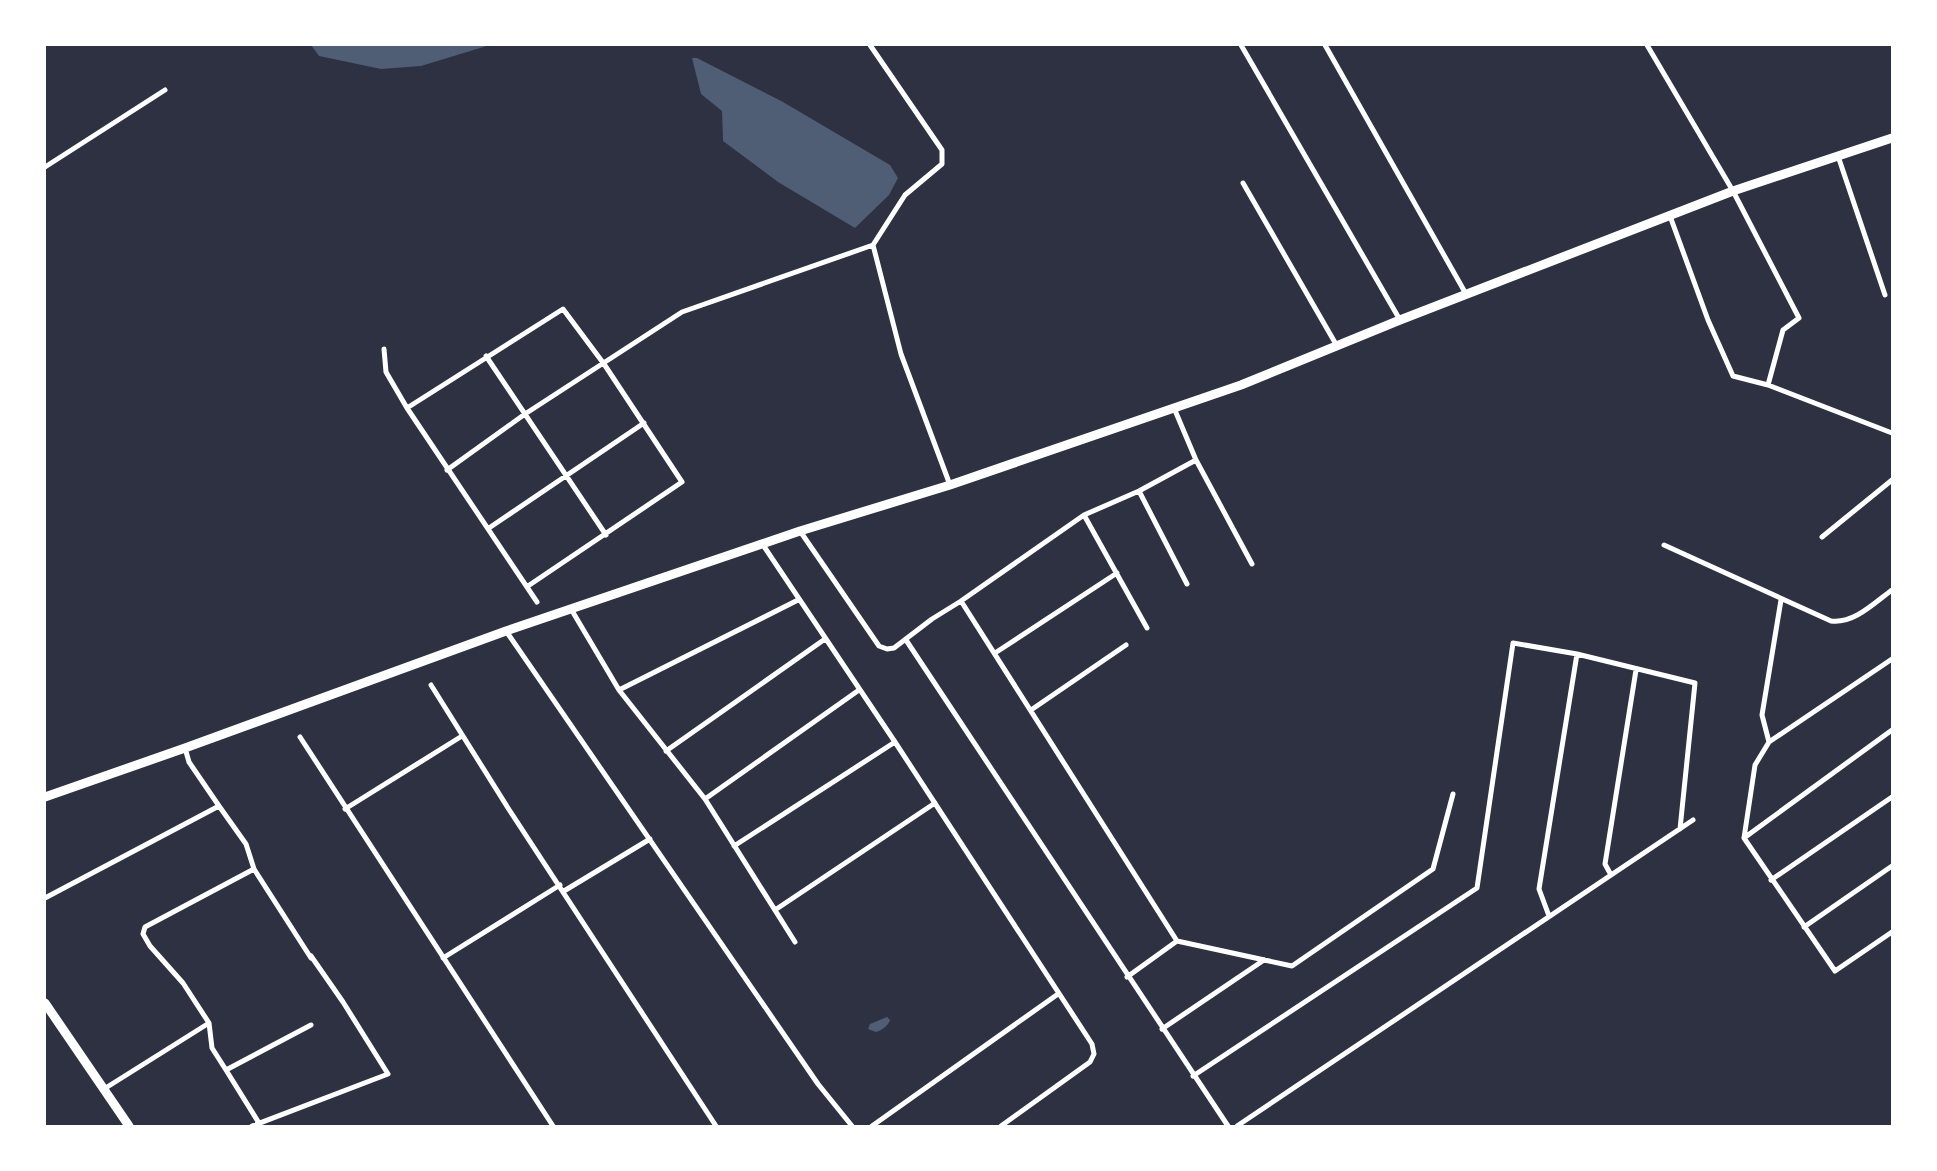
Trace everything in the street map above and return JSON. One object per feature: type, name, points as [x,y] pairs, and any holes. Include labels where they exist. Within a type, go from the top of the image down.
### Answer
[{"type":"main road","points":[[45,797],[506,631],[764,546],[800,531],[950,485],[1241,386],[1400,320],[1734,191],[1892,138]]},
{"type":"main road","points":[[45,1003],[128,1126]]},
{"type":"street","points":[[447,470],[525,414],[682,312],[874,245],[905,195],[942,164],[942,150],[870,45]]},
{"type":"street","points":[[1241,45],[1400,320]]},
{"type":"street","points":[[1325,45],[1466,294]]},
{"type":"street","points":[[1646,45],[1734,191],[1799,318],[1783,330],[1768,385]]},
{"type":"street","points":[[45,167],[165,90]]},
{"type":"street","points":[[1838,156],[1885,295]]},
{"type":"street","points":[[1243,183],[1336,346]]},
{"type":"street","points":[[1670,216],[1708,320],[1733,376],[1768,385],[1892,433]]},
{"type":"street","points":[[874,245],[901,354],[950,485]]},
{"type":"street","points":[[407,408],[563,308],[604,364],[682,482],[528,586]]},
{"type":"street","points":[[384,349],[386,372],[407,408],[537,602]]},
{"type":"street","points":[[486,356],[606,535]]},
{"type":"street","points":[[1174,408],[1196,460],[1252,564]]},
{"type":"street","points":[[489,528],[644,423]]},
{"type":"street","points":[[800,531],[879,646],[887,649],[894,648],[932,619],[961,601],[1084,515],[1139,491],[1196,460]]},
{"type":"street","points":[[1822,537],[1892,480]]},
{"type":"street","points":[[1139,491],[1187,584]]},
{"type":"street","points":[[1084,515],[1147,628]]},
{"type":"street","points":[[1664,545],[1781,600],[1831,621],[1842,623],[1851,619],[1892,590]]},
{"type":"street","points":[[764,546],[798,600],[896,742],[1092,1044],[1094,1054],[1090,1062],[1001,1126]]},
{"type":"street","points":[[995,653],[1117,573]]},
{"type":"street","points":[[618,690],[798,600]]},
{"type":"street","points":[[1770,742],[1762,715],[1781,600]]},
{"type":"street","points":[[961,601],[1177,941],[1292,966],[1433,869],[1452,794]]},
{"type":"street","points":[[571,609],[618,690],[705,799],[795,942]]},
{"type":"street","points":[[506,631],[818,1084],[852,1126]]},
{"type":"street","points":[[666,751],[825,639]]},
{"type":"street","points":[[906,640],[1127,977],[1228,1126]]},
{"type":"street","points":[[1193,1076],[1477,888],[1513,642],[1577,654],[1695,683],[1680,829]]},
{"type":"street","points":[[1031,710],[1126,645]]},
{"type":"street","points":[[1549,916],[1539,889],[1577,654]]},
{"type":"street","points":[[1892,659],[1770,742],[1756,765],[1744,838],[1835,971],[1892,932]]},
{"type":"street","points":[[1611,875],[1605,864],[1636,670]]},
{"type":"street","points":[[431,685],[462,736],[716,1126]]},
{"type":"street","points":[[705,799],[859,690]]},
{"type":"street","points":[[1744,838],[1892,730]]},
{"type":"street","points":[[345,809],[462,736]]},
{"type":"street","points":[[300,737],[345,809],[553,1126]]},
{"type":"street","points":[[734,846],[896,742]]},
{"type":"street","points":[[185,748],[189,762],[246,844],[254,869],[311,958]]},
{"type":"street","points":[[1771,880],[1892,797]]},
{"type":"street","points":[[775,910],[935,803]]},
{"type":"street","points":[[45,898],[219,806]]},
{"type":"street","points":[[1237,1126],[1693,820]]},
{"type":"street","points":[[564,891],[650,839]]},
{"type":"street","points":[[1804,927],[1892,866]]},
{"type":"street","points":[[254,869],[145,927],[143,934],[150,946],[183,983],[209,1023],[212,1048],[259,1124]]},
{"type":"street","points":[[443,958],[560,885]]},
{"type":"street","points":[[252,1126],[388,1074],[343,1002],[288,922]]},
{"type":"street","points":[[1127,977],[1177,941]]},
{"type":"street","points":[[1162,1029],[1264,960]]},
{"type":"street","points":[[872,1126],[1058,994]]},
{"type":"street","points":[[104,1089],[209,1023]]},
{"type":"street","points":[[226,1070],[311,1025]]},
{"type":"water","points":[[311,45],[490,45],[421,66],[381,69],[319,56]]},
{"type":"water","points":[[692,58],[697,58],[783,102],[890,165],[898,178],[889,195],[855,228],[778,182],[723,141],[722,111],[701,94]]},
{"type":"water","points":[[887,1017],[890,1020],[883,1029],[876,1032],[868,1029],[870,1024]]}]
